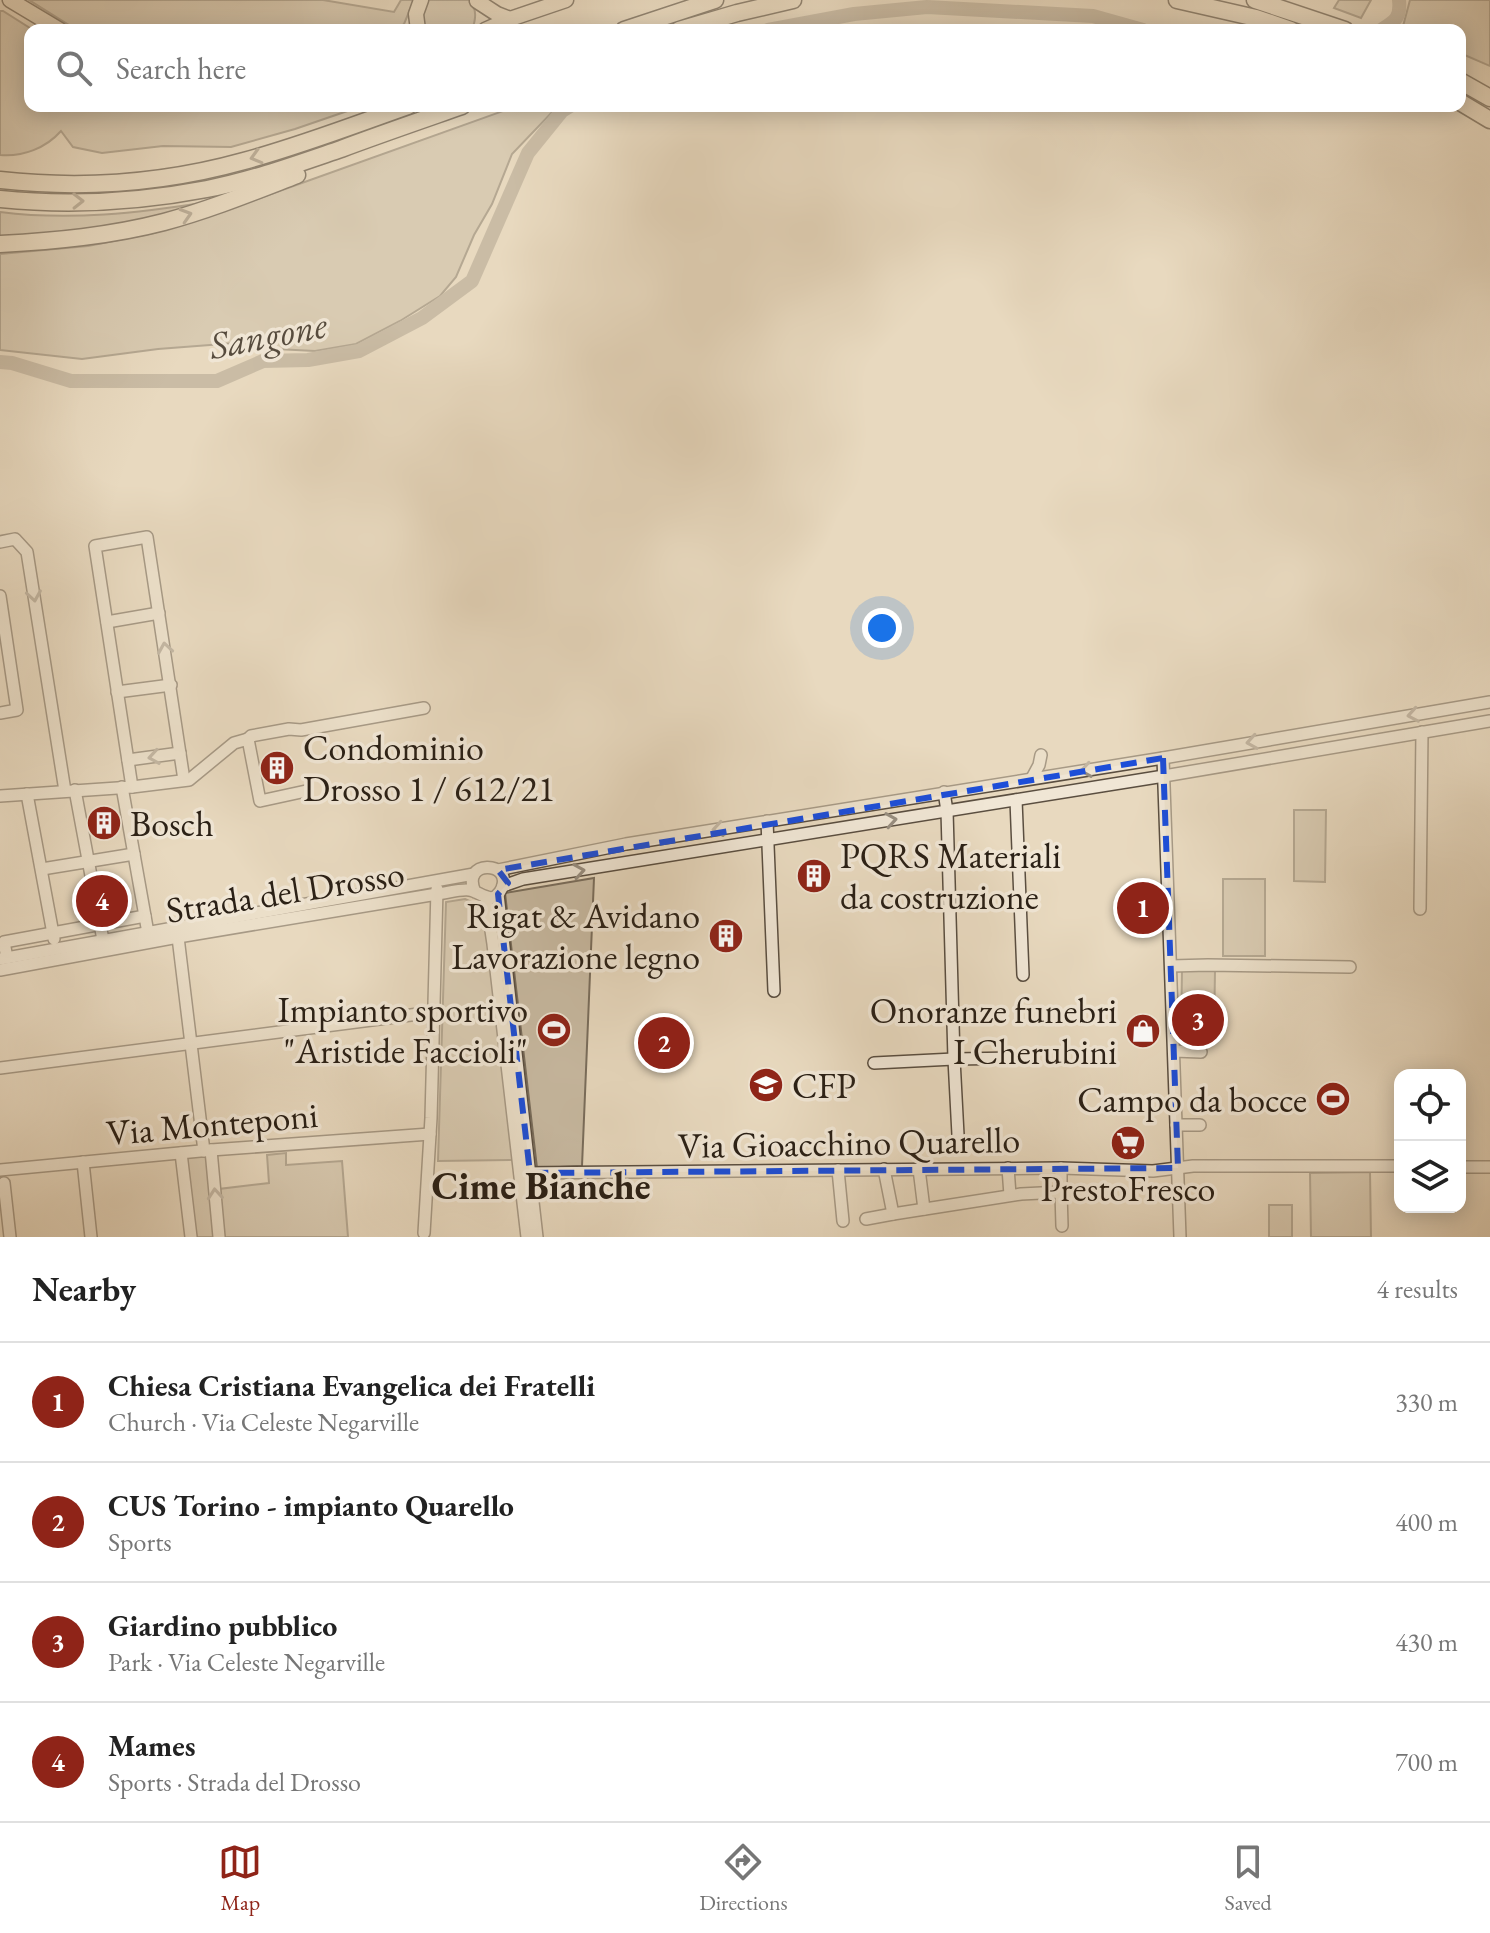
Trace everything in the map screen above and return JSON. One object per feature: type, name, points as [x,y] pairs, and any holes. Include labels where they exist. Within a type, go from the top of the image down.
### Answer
[{"type":"highway","points":[[642,24],[715,0]]},
{"type":"highway","points":[[699,24],[793,0]]},
{"type":"highway","points":[[1177,0],[1274,24]]},
{"type":"highway","points":[[1255,0],[1328,24]]},
{"type":"highway","points":[[1466,84],[1490,98]]},
{"type":"highway","points":[[1466,106],[1490,120]]},
{"type":"highway","points":[[0,180],[109,183],[184,174],[242,162],[391,112]]},
{"type":"highway","points":[[0,199],[105,201],[208,189],[272,172],[445,112]]},
{"type":"highway","points":[[0,244],[78,238],[163,222],[243,196],[345,157],[412,124]]},
{"type":"main road","points":[[499,24],[566,0]]},
{"type":"main road","points":[[12,1],[51,24]]},
{"type":"main road","points":[[476,1],[510,19]]},
{"type":"main road","points":[[476,1],[480,24]]},
{"type":"street","name":"Strada del Drosso","points":[[148,933],[134,854],[128,760],[95,546],[147,537],[159,613]]},
{"type":"street","points":[[0,542],[15,539],[27,552],[70,791],[88,860],[103,940]]},
{"type":"street","points":[[0,596],[17,710],[0,713]]},
{"type":"street","points":[[107,622],[159,613],[184,780]]},
{"type":"street","points":[[117,692],[171,685]]},
{"type":"street","points":[[490,892],[472,885],[474,874],[485,867],[498,870],[626,844],[1490,702]]},
{"type":"street","points":[[0,796],[184,780],[192,778],[234,743],[251,736],[424,708]]},
{"type":"street","name":"Strada del Drosso","points":[[145,916],[4,942],[3,958],[148,933],[177,932],[469,890],[490,892],[523,879],[1490,721]]},
{"type":"street","points":[[1420,909],[1422,732]]},
{"type":"street","points":[[1287,736],[1289,755]]},
{"type":"street","points":[[248,739],[260,801],[306,791]]},
{"type":"street","points":[[1217,748],[1219,766]]},
{"type":"street","points":[[128,760],[180,753]]},
{"type":"street","points":[[1032,778],[1041,755],[1057,775]]},
{"type":"street","points":[[1163,758],[1180,1237]]},
{"type":"street","points":[[944,792],[958,1135]]},
{"type":"street","points":[[27,794],[56,949]]},
{"type":"street","points":[[1016,800],[1023,975]]},
{"type":"street","points":[[767,821],[774,991]]},
{"type":"street","points":[[693,833],[696,852]]},
{"type":"street","name":"Strada del Drosso","points":[[42,869],[134,854]]},
{"type":"street","points":[[498,870],[502,877],[490,892],[525,1173],[537,1237]]},
{"type":"street","name":"Strada del Drosso","points":[[0,970],[474,874]]},
{"type":"street","name":"Strada del Drosso","points":[[424,1233],[438,881]]},
{"type":"street","points":[[177,932],[219,1237]]},
{"type":"street","points":[[1171,966],[1350,967]]},
{"type":"street","points":[[0,1068],[434,1012]]},
{"type":"street","points":[[1174,1051],[1201,1052]]},
{"type":"street","points":[[874,1063],[1026,1058]]},
{"type":"street","points":[[1176,1125],[1200,1125]]},
{"type":"street","name":"Via Monteponi","points":[[0,1166],[430,1134]]},
{"type":"street","points":[[181,1153],[191,1237]]},
{"type":"street","points":[[83,1162],[91,1237]]},
{"type":"street","name":"Via Gioacchino Quarello","points":[[525,1173],[1008,1168],[1153,1171],[1240,1166],[1394,1166]]},
{"type":"street","points":[[1466,1167],[1490,1167]]},
{"type":"street","points":[[1008,1168],[1010,1195]]},
{"type":"street","points":[[1061,1168],[1062,1226]]},
{"type":"street","points":[[884,1169],[893,1214]]},
{"type":"street","points":[[919,1169],[924,1209]]},
{"type":"street","points":[[838,1170],[843,1221]]},
{"type":"street","points":[[525,1173],[527,1237]]},
{"type":"street","points":[[4,1183],[10,1237]]},
{"type":"street","points":[[866,1219],[1010,1195],[1061,1192]]},
{"type":"highlighted area","points":[[1163,758],[1178,1168],[530,1173],[498,894],[508,883],[498,870]]},
{"type":"shaded area","points":[[29,0],[323,0],[394,12],[401,0],[414,0],[404,24],[67,24]]},
{"type":"shaded area","points":[[427,0],[470,0],[474,7],[474,24],[423,24]]},
{"type":"shaded area","points":[[1339,0],[1371,0],[1361,18],[1334,8]]},
{"type":"shaded area","points":[[1410,0],[1490,0],[1490,66],[1466,56],[1466,24],[1404,24]]},
{"type":"shaded area","points":[[0,11],[24,24],[24,112],[345,112],[231,147],[163,146],[102,153],[73,147],[61,131],[34,150],[0,155]]},
{"type":"shaded area","points":[[500,112],[552,112],[512,154],[492,204],[474,235],[456,277],[440,296],[356,344],[315,351],[276,349],[249,342],[82,359],[0,350],[0,254],[88,246],[154,233]]},
{"type":"shaded area","points":[[208,202],[111,229],[0,240],[0,212],[52,216],[104,214]]},
{"type":"shaded area","points":[[1294,810],[1326,810],[1325,882],[1294,881]]},
{"type":"shaded area","name":"Impianto sportivo \"Aristide Faccioli\"","points":[[594,878],[582,1166],[537,1168],[505,893]]},
{"type":"shaded area","points":[[1223,879],[1265,879],[1265,956],[1223,956]]},
{"type":"shaded area","points":[[465,899],[477,906],[484,917],[513,1160],[438,1161],[446,902]]},
{"type":"shaded area","points":[[1182,970],[1215,970],[1214,1038],[1181,1037]]},
{"type":"shaded area","points":[[286,1153],[286,1165],[342,1161],[348,1237],[223,1237],[219,1189],[269,1183],[267,1155]]},
{"type":"shaded area","points":[[208,1156],[216,1237],[192,1237],[183,1158]]},
{"type":"shaded area","points":[[1370,1172],[1371,1237],[1311,1237],[1310,1173]]},
{"type":"shaded area","points":[[1269,1205],[1292,1205],[1292,1237],[1269,1237]]},
{"type":"waterway","name":"Sangone","points":[[1390,24],[1399,11],[1399,0]]},
{"type":"waterway","name":"Sangone","points":[[800,24],[854,14],[927,7],[1093,16],[1122,24]]},
{"type":"waterway","name":"Sangone","points":[[0,362],[71,381],[217,381],[263,361],[308,360],[359,351],[422,318],[472,281],[528,153],[561,112]]},
{"type":"place","name":"Condominio Drosso 1 / 612/21","points":[[277,768]]},
{"type":"place","name":"Bosch","points":[[104,823]]},
{"type":"place","name":"PQRS Materiali da costruzione","points":[[814,876]]},
{"type":"place","name":"Mames","points":[[102,901]]},
{"type":"place","name":"Chiesa Cristiana Evangelica dei Fratelli","points":[[1143,908]]},
{"type":"place","name":"Rigat & Avidano Lavorazione legno","points":[[726,936]]},
{"type":"place","name":"Giardino pubblico","points":[[1198,1020]]},
{"type":"place","name":"Impianto sportivo \"Aristide Faccioli\"","points":[[554,1030]]},
{"type":"place","name":"Onoranze funebri I Cherubini","points":[[1143,1031]]},
{"type":"place","name":"CUS Torino - impianto Quarello","points":[[664,1043]]},
{"type":"place","name":"CFP","points":[[766,1085]]},
{"type":"place","name":"Campo da bocce","points":[[1333,1099]]},
{"type":"place","name":"PrestoFresco","points":[[1128,1143]]},
{"type":"district","name":"Cime Bianche","points":[[541,1186]]}]
